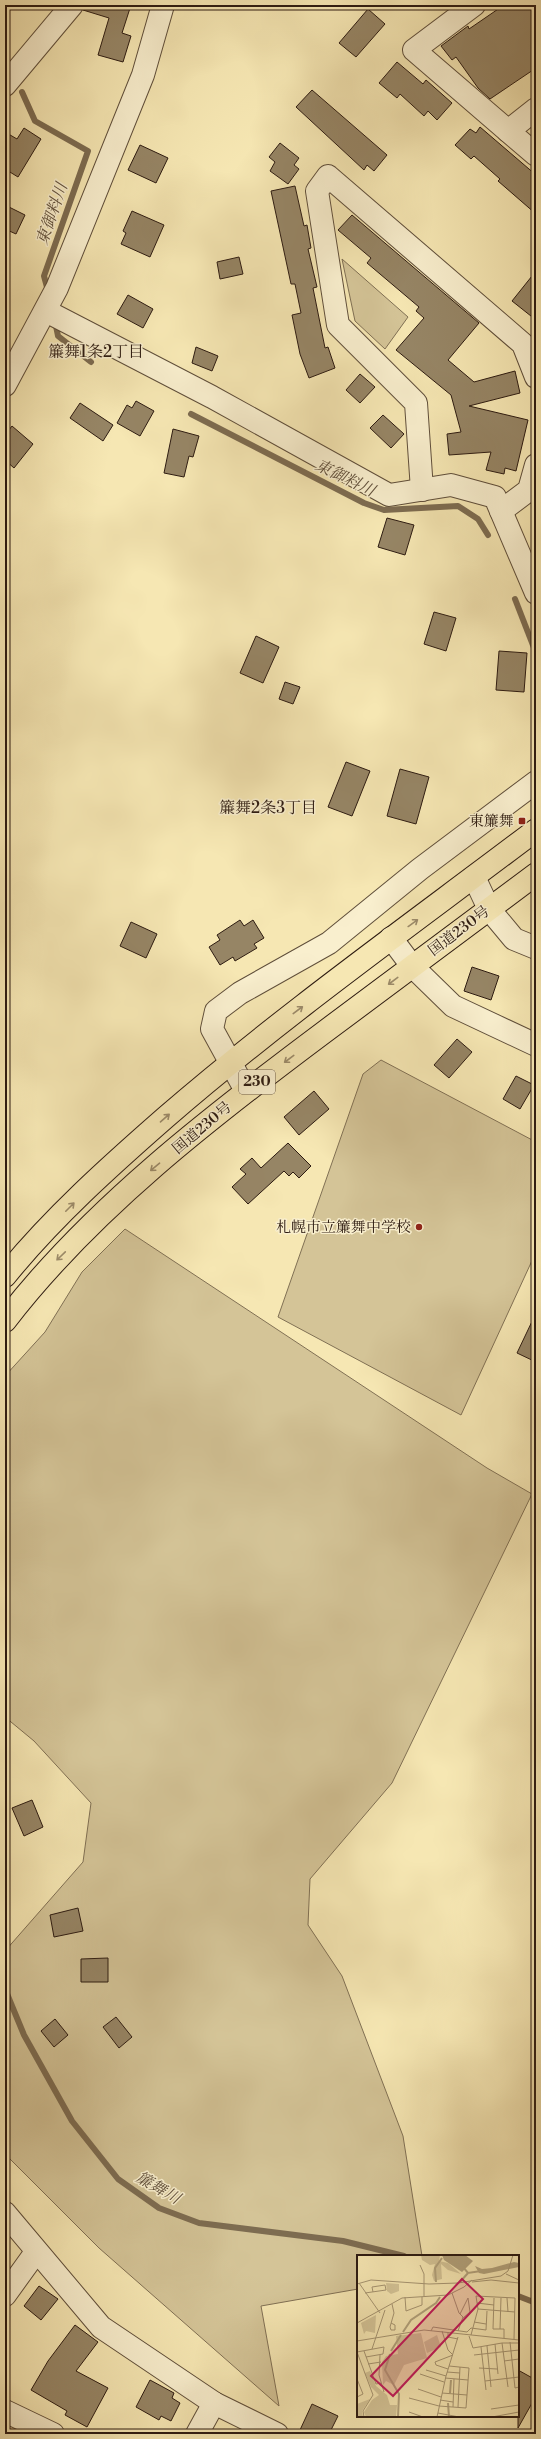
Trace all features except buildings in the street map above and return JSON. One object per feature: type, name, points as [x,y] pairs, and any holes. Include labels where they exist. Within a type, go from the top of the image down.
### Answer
[{"type":"highway","name":"国道230号","points":[[5,1276],[25,1252],[123,1154],[229,1062],[391,938],[536,830]]},
{"type":"highway","name":"国道230号","points":[[5,1321],[37,1280],[138,1182],[246,1090],[536,874]]},
{"type":"street","points":[[5,85],[72,5]]},
{"type":"street","points":[[5,385],[46,311],[143,75],[163,5]]},
{"type":"street","points":[[474,5],[414,50],[536,155]]},
{"type":"street","points":[[508,131],[536,109]]},
{"type":"street","points":[[422,490],[416,403],[338,325],[317,191],[328,176],[523,344],[536,377]]},
{"type":"street","points":[[46,311],[212,397],[389,495],[451,485],[495,497],[536,593]]},
{"type":"street","points":[[501,511],[530,490],[536,465]]},
{"type":"street","points":[[246,1090],[229,1062],[212,1029],[216,1011],[240,993],[329,943],[420,869],[536,782]]},
{"type":"street","points":[[474,877],[489,909],[514,939],[536,948]]},
{"type":"street","points":[[391,938],[412,966],[453,1006],[536,1045]]},
{"type":"street","points":[[5,2213],[36,2252],[101,2327],[214,2403],[277,2434]]},
{"type":"street","points":[[5,2295],[36,2252]]},
{"type":"street","points":[[197,2434],[214,2403]]},
{"type":"street","points":[[5,2411],[53,2434]]},
{"type":"shaded area","points":[[342,259],[408,317],[385,349],[355,321]]},
{"type":"shaded area","name":"札幌市立簾舞中学校","points":[[381,1060],[536,1142],[536,1252],[461,1415],[278,1317],[363,1074]]},
{"type":"shaded area","points":[[125,1229],[487,1468],[532,1494],[392,1783],[310,1879],[308,1925],[342,1976],[403,2136],[422,2255],[357,2255],[357,2289],[261,2306],[279,2406],[99,2248],[5,2154],[5,1951],[83,1862],[91,1803],[34,1741],[5,1717],[5,1376],[45,1332],[82,1272]]},
{"type":"shaded area","points":[[5,2419],[37,2434],[5,2434]]},
{"type":"waterway","name":"東御料川","points":[[5,9],[10,5]]},
{"type":"waterway","name":"東御料川","points":[[22,92],[35,121],[88,151],[44,276],[48,291]]},
{"type":"waterway","name":"東御料川","points":[[55,321],[58,336],[91,362]]},
{"type":"waterway","name":"東御料川","points":[[191,414],[364,503],[384,510],[458,506],[478,519],[488,535]]},
{"type":"waterway","name":"東御料川","points":[[515,599],[536,653]]},
{"type":"waterway","name":"簾舞川","points":[[5,1989],[24,2035],[72,2121],[118,2179],[159,2208],[199,2223],[343,2241],[400,2255]]},
{"type":"waterway","name":"簾舞川","points":[[519,2296],[536,2303]]},
{"type":"place","name":"東簾舞","points":[[522,821]]},
{"type":"place","name":"札幌市立簾舞中学校","points":[[419,1227]]},
{"type":"district","name":"簾舞1条2丁目","points":[[96,352]]},
{"type":"district","name":"簾舞2条3丁目","points":[[268,808]]}]
